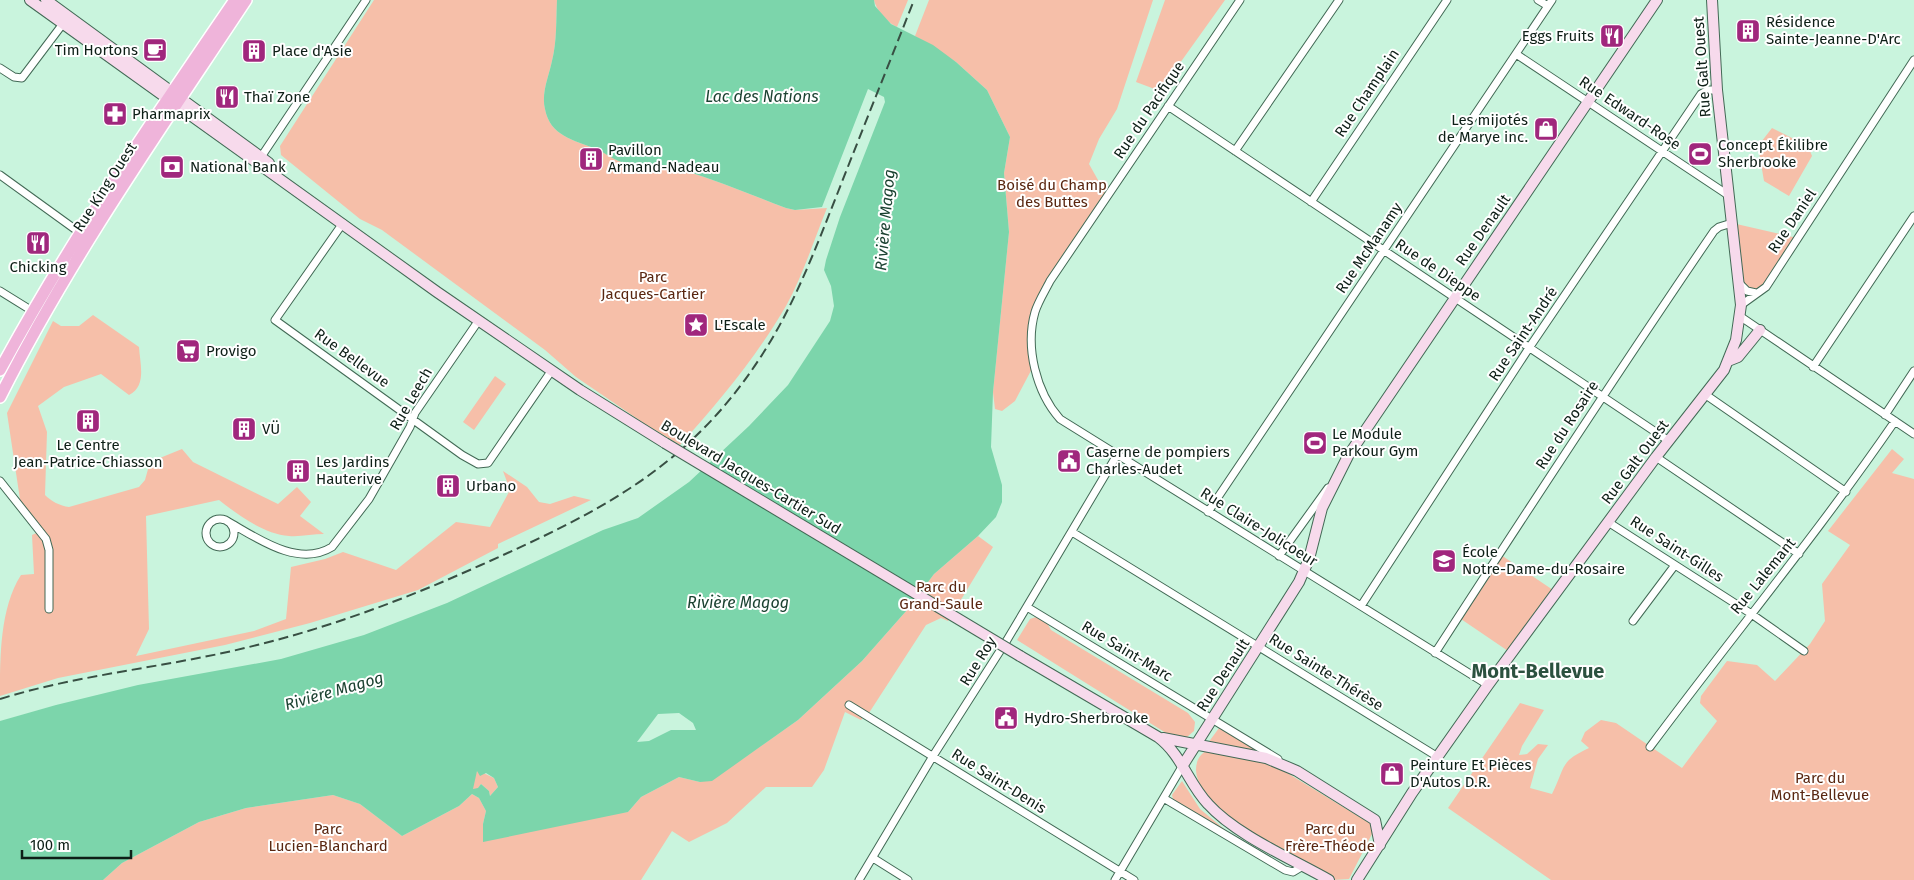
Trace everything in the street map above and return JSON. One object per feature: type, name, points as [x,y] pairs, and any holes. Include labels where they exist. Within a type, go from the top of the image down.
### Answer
[{"type":"main road","points":[[30,0],[65,20],[174,99]]},
{"type":"main road","points":[[46,0],[65,20]]},
{"type":"main road","name":"Rue King Ouest","points":[[0,370],[37,314],[84,236],[174,99],[246,0]]},
{"type":"main road","name":"Rue Denault","points":[[1184,765],[1304,571],[1312,551],[1322,508],[1336,477],[1657,0]]},
{"type":"main road","name":"Rue Galt Ouest","points":[[1357,880],[1438,757],[1488,686],[1656,457],[1706,395],[1728,361],[1741,317],[1741,305],[1717,90],[1712,0]]},
{"type":"main road","name":"Rue King Ouest","points":[[174,99],[231,1]]},
{"type":"main road","name":"Boulevard Jacques-Cartier Sud","points":[[174,99],[261,157],[334,210],[342,223]]},
{"type":"main road","name":"Boulevard Jacques-Cartier Sud","points":[[174,99],[342,223],[552,370],[665,443],[1158,737],[1177,754],[1200,795],[1222,817],[1311,873],[1329,880]]},
{"type":"main road","name":"Rue King Ouest","points":[[0,397],[37,314]]},
{"type":"main road","points":[[1728,361],[1738,357],[1760,330]]},
{"type":"main road","name":"Boulevard Jacques-Cartier Sud","points":[[1158,737],[1195,746],[1258,755],[1297,771],[1370,816],[1377,825],[1380,845]]},
{"type":"street","points":[[261,157],[366,0]]},
{"type":"street","name":"Rue du Pacifique","points":[[1032,343],[1035,311],[1050,281],[1240,0]]},
{"type":"street","points":[[1235,151],[1339,0]]},
{"type":"street","name":"Rue Champlain","points":[[1311,202],[1447,0]]},
{"type":"street","points":[[1538,0],[1550,3]]},
{"type":"street","name":"Rue McManamy","points":[[1208,512],[1550,3]]},
{"type":"street","points":[[0,68],[14,77],[22,78],[65,20]]},
{"type":"street","name":"Rue Edward-Rose","points":[[1516,54],[1728,195]]},
{"type":"street","name":"Rue Daniel","points":[[1741,305],[1766,286],[1914,60]]},
{"type":"street","name":"Rue Saint-André","points":[[1361,606],[1529,348],[1701,94],[1708,90],[1717,90]]},
{"type":"street","name":"Rue de Dieppe","points":[[1168,106],[1669,441]]},
{"type":"street","points":[[0,175],[84,236]]},
{"type":"street","points":[[1814,367],[1914,216]]},
{"type":"street","name":"Rue Bellevue","points":[[342,223],[275,320],[473,462],[483,465],[488,463],[552,370]]},
{"type":"street","name":"Rue du Rosaire","points":[[1435,653],[1602,396],[1714,231],[1719,227],[1732,223]]},
{"type":"street","points":[[1740,284],[1747,291],[1756,293]]},
{"type":"street","points":[[0,291],[37,314]]},
{"type":"street","points":[[1741,317],[1914,434]]},
{"type":"street","name":"Rue Leech","points":[[227,521],[264,542],[287,551],[312,555],[324,552],[342,538],[369,499],[415,413],[479,320]]},
{"type":"street","name":"Rue Claire-Jolicoeur","points":[[1032,343],[1042,391],[1051,409],[1060,419],[1488,686]]},
{"type":"street","points":[[1885,414],[1914,371]]},
{"type":"street","points":[[1706,395],[1846,492]]},
{"type":"street","name":"Rue Lalemant","points":[[1650,747],[1750,613],[1799,554],[1846,492],[1895,421]]},
{"type":"street","name":"Rue Roy","points":[[859,880],[933,756],[1027,607],[1117,455]]},
{"type":"street","points":[[1656,457],[1799,554]]},
{"type":"street","name":"Rue Denault","points":[[1279,556],[1336,477]]},
{"type":"street","points":[[0,481],[46,539],[49,550],[49,609]]},
{"type":"street","name":"Rue Saint-Gilles","points":[[1608,522],[1750,613],[1804,651]]},
{"type":"street","name":"Rue Sainte-Thérèse","points":[[1072,532],[1438,757]]},
{"type":"street","points":[[1633,621],[1674,565]]},
{"type":"street","name":"Rue Saint-Marc","points":[[1027,607],[1297,771]]},
{"type":"street","name":"Rue Saint-Denis","points":[[849,705],[1134,880]]},
{"type":"street","name":"Rue Denault","points":[[1116,880],[1184,765]]},
{"type":"street","points":[[1165,799],[1289,872],[1311,873]]},
{"type":"street","points":[[873,858],[908,880]]},
{"type":"green space","name":"Parc Jacques-Cartier","points":[[374,0],[557,0],[555,46],[544,103],[552,125],[564,136],[622,162],[683,170],[786,208],[795,210],[827,208],[798,282],[775,325],[737,378],[680,445],[645,424],[576,377],[545,350],[382,230],[360,219],[281,155],[280,146]]},
{"type":"green space","points":[[874,0],[908,0],[897,27],[883,16]]},
{"type":"green space","name":"Boisé du Champ des Buttes","points":[[929,0],[1153,0],[1117,109],[1099,139],[1089,164],[1107,196],[1050,281],[1032,325],[1034,365],[1015,401],[1002,411],[995,409],[993,392],[1009,232],[1004,173],[1010,137],[987,90],[956,62],[915,36]]},
{"type":"green space","points":[[1165,0],[1225,0],[1160,91],[1136,82]]},
{"type":"green space","points":[[1772,128],[1808,146],[1812,156],[1789,196],[1764,181],[1758,146]]},
{"type":"green space","points":[[1732,223],[1797,238],[1766,287],[1756,293],[1740,284]]},
{"type":"green space","points":[[93,315],[139,347],[140,380],[135,391],[129,395],[101,374],[64,387],[38,406],[47,432],[45,495],[62,506],[69,507],[139,487],[145,480],[150,462],[182,449],[193,462],[278,504],[297,487],[311,502],[300,516],[324,534],[293,536],[270,532],[243,517],[219,500],[146,516],[149,629],[136,656],[254,631],[286,619],[291,567],[325,559],[343,552],[396,570],[456,522],[490,527],[510,490],[503,471],[527,487],[539,502],[550,504],[574,496],[591,500],[498,544],[498,548],[418,590],[310,623],[225,645],[58,678],[0,696],[1,649],[5,617],[14,588],[21,575],[34,574],[32,535],[41,531],[21,506],[7,413],[53,321],[61,326],[79,326]]},
{"type":"green space","points":[[495,376],[506,384],[474,430],[463,422]]},
{"type":"green space","name":"Parc du Mont-Bellevue","points":[[1892,449],[1904,459],[1892,473],[1914,479],[1914,880],[1551,880],[1448,808],[1520,703],[1544,710],[1522,746],[1519,755],[1527,754],[1538,744],[1548,745],[1538,759],[1530,788],[1552,794],[1568,761],[1589,748],[1581,741],[1585,732],[1601,720],[1616,723],[1682,768],[1717,721],[1700,703],[1701,696],[1727,661],[1757,665],[1775,681],[1810,644],[1825,621],[1822,584],[1850,545],[1828,531]]},
{"type":"green space","name":"Parc Lucien-Blanchard","points":[[978,536],[993,547],[948,621],[941,618],[926,625],[867,716],[865,715],[861,720],[845,712],[824,770],[812,787],[766,787],[727,823],[689,842],[672,831],[641,880],[103,880],[122,863],[199,822],[246,808],[333,795],[360,804],[402,836],[459,806],[472,794],[479,798],[486,811],[483,824],[628,812],[641,797],[679,777],[700,782],[738,762],[798,720],[862,661],[907,610],[934,574]]},
{"type":"green space","points":[[1501,555],[1556,592],[1511,653],[1458,617]]},
{"type":"green space","points":[[1036,617],[1047,623],[1051,630],[1188,713],[1195,722],[1194,731],[1187,737],[1166,733],[1017,640],[1030,619]]},
{"type":"green space","points":[[1219,728],[1223,729],[1260,752],[1208,743]]},
{"type":"green space","name":"Parc du Frère-Théode","points":[[1206,751],[1246,755],[1284,771],[1371,824],[1373,832],[1349,879],[1333,880],[1252,833],[1213,802],[1201,786],[1196,770],[1198,759]]},
{"type":"green space","points":[[477,770],[494,778],[498,787],[490,796],[489,791],[481,784],[478,789],[472,789]]},
{"type":"green space","points":[[1182,781],[1200,809],[1235,838],[1173,799],[1172,795]]},
{"type":"water","name":"Rivière Magog","points":[[557,0],[874,0],[875,6],[891,24],[933,45],[956,62],[987,90],[1010,137],[1004,173],[1009,232],[993,392],[991,447],[1002,485],[1002,502],[996,517],[978,536],[934,574],[907,610],[862,661],[798,720],[712,781],[700,782],[679,777],[641,797],[628,812],[483,842],[483,824],[486,811],[479,798],[472,794],[459,806],[402,836],[360,804],[333,795],[246,808],[199,822],[122,863],[103,880],[0,880],[0,721],[138,685],[281,659],[364,635],[447,603],[603,530],[638,518],[689,482],[749,426],[788,385],[830,321],[834,306],[831,286],[824,270],[826,260],[840,217],[885,102],[884,97],[868,89],[822,207],[795,210],[786,208],[683,170],[622,162],[564,136],[552,125],[548,118],[544,97],[555,46]],"holes":[[[679,713],[693,723],[696,730],[671,730],[649,741],[637,742],[658,714]],[[477,771],[480,776],[486,773],[494,778],[498,787],[490,796],[489,791],[481,784],[478,788],[473,789]]]},
{"type":"railway","points":[[0,699],[96,676],[225,653],[314,629],[398,600],[454,577],[562,527],[600,507],[635,485],[669,460],[700,432],[730,399],[758,361],[782,321],[812,257],[914,0]]},
{"type":"place","name":"Résidence Sainte-Jeanne-D'Arc","points":[[1748,31]]},
{"type":"place","name":"Eggs Fruits","points":[[1612,36]]},
{"type":"place","name":"Tim Hortons","points":[[155,50]]},
{"type":"place","name":"Place d'Asie","points":[[254,51]]},
{"type":"place","name":"Thaï Zone","points":[[227,97]]},
{"type":"place","name":"Pharmaprix","points":[[115,114]]},
{"type":"place","name":"Les mijotés de Marye inc.","points":[[1546,129]]},
{"type":"place","name":"Concept Ékilibre Sherbrooke","points":[[1700,154]]},
{"type":"place","name":"Pavillon Armand-Nadeau","points":[[591,159]]},
{"type":"place","name":"National Bank","points":[[172,167]]},
{"type":"place","name":"Chicking","points":[[38,243]]},
{"type":"place","name":"L'Escale","points":[[696,325]]},
{"type":"place","name":"Provigo","points":[[188,351]]},
{"type":"place","name":"Le Centre Jean-Patrice-Chiasson","points":[[88,421]]},
{"type":"place","name":"VÜ","points":[[244,429]]},
{"type":"place","name":"Le Module Parkour Gym","points":[[1315,443]]},
{"type":"place","name":"Caserne de pompiers Charles-Audet","points":[[1069,461]]},
{"type":"place","name":"Les Jardins Hauterive","points":[[298,471]]},
{"type":"place","name":"Urbano","points":[[448,486]]},
{"type":"place","name":"École Notre-Dame-du-Rosaire","points":[[1444,561]]},
{"type":"place","name":"Hydro-Sherbrooke","points":[[1006,718]]},
{"type":"place","name":"Peinture Et Pièces D'Autos D.R.","points":[[1392,774]]},
{"type":"district","name":"Mont-Bellevue","points":[[1538,671]]},
{"type":"water label","name":"Lac des Nations","points":[[762,96]]},
{"type":"park label","name":"Parc du Grand-Saule","points":[[941,596]]}]
